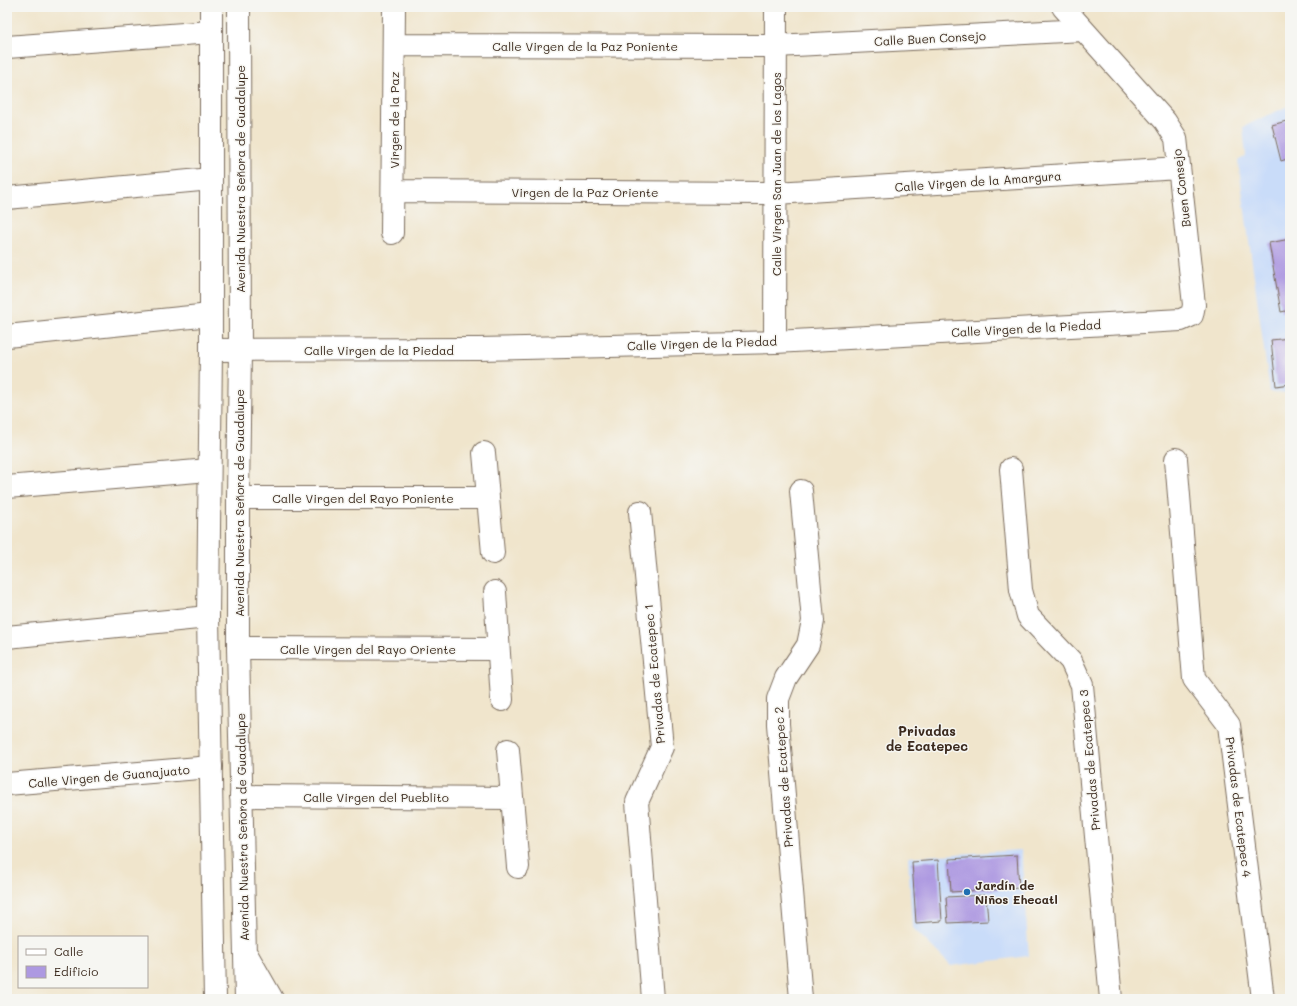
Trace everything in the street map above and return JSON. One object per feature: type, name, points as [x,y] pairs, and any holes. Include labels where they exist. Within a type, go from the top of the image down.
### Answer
[{"type":"street","points":[[210,7],[211,350],[208,617],[215,999]]},
{"type":"street","name":"Avenida Nuestra Señora de Guadalupe","points":[[239,7],[240,350],[238,648],[246,999]]},
{"type":"street","name":"Virgen de la Paz","points":[[392,233],[394,7]]},
{"type":"street","name":"Calle Virgen San Juan de los Lagos","points":[[775,342],[776,7]]},
{"type":"street","name":"Buen Consejo","points":[[1063,7],[1165,121],[1176,138],[1194,305],[1192,315]]},
{"type":"street","name":"Calle Buen Consejo","points":[[776,46],[1083,30]]},
{"type":"street","points":[[7,47],[211,32]]},
{"type":"street","name":"Calle Virgen de la Paz Poniente","points":[[394,45],[776,46]]},
{"type":"street","name":"Calle Virgen de la Amargura","points":[[776,193],[1179,168]]},
{"type":"street","points":[[7,198],[211,179]]},
{"type":"street","name":"Virgen de la Paz Oriente","points":[[393,191],[776,193]]},
{"type":"street","points":[[7,336],[210,315]]},
{"type":"street","name":"Calle Virgen de la Piedad","points":[[211,350],[478,349],[775,342],[1181,320],[1192,315]]},
{"type":"street","points":[[484,454],[493,553]]},
{"type":"street","name":"Privadas de Ecatepec 4","points":[[1176,459],[1194,679],[1229,725],[1263,999]]},
{"type":"street","name":"Privadas de Ecatepec 3","points":[[1010,469],[1021,590],[1028,616],[1071,661],[1082,685],[1111,999]]},
{"type":"street","points":[[7,487],[209,470]]},
{"type":"street","name":"Privadas de Ecatepec 2","points":[[800,491],[813,621],[808,646],[786,678],[778,699],[778,724],[801,999]]},
{"type":"street","name":"Calle Virgen del Rayo Poniente","points":[[238,498],[488,498]]},
{"type":"street","name":"Privadas de Ecatepec 1","points":[[640,512],[662,747],[637,802],[652,999]]},
{"type":"street","points":[[495,592],[502,700]]},
{"type":"street","points":[[7,637],[208,617]]},
{"type":"street","name":"Calle Virgen del Rayo Oriente","points":[[238,648],[498,649]]},
{"type":"street","points":[[508,750],[518,867]]},
{"type":"street","name":"Calle Virgen de Guanajuato","points":[[7,784],[211,767]]},
{"type":"street","name":"Calle Virgen del Pueblito","points":[[241,796],[512,798]]},
{"type":"street","points":[[245,953],[272,999]]},
{"type":"shaded area","points":[[1290,105],[1290,393],[1270,392],[1238,161],[1246,156],[1243,127]]},
{"type":"shaded area","name":"Jardín de Niños Ehecatl","points":[[1021,850],[1029,956],[951,966],[912,927],[908,857]]},
{"type":"building","points":[[1290,120],[1290,158],[1281,161],[1272,125]]},
{"type":"building","points":[[1290,239],[1290,310],[1281,312],[1269,243]]},
{"type":"building","points":[[1290,338],[1290,384],[1276,386],[1271,340]]},
{"type":"building","points":[[1017,855],[1019,888],[951,892],[949,859]]},
{"type":"building","points":[[938,860],[942,921],[916,923],[912,862]]},
{"type":"building","points":[[986,895],[988,921],[948,923],[946,897]]},
{"type":"place","name":"Jardín de Niños Ehecatl","points":[[967,892]]},
{"type":"district","name":"Privadas de Ecatepec","points":[[927,738]]}]
